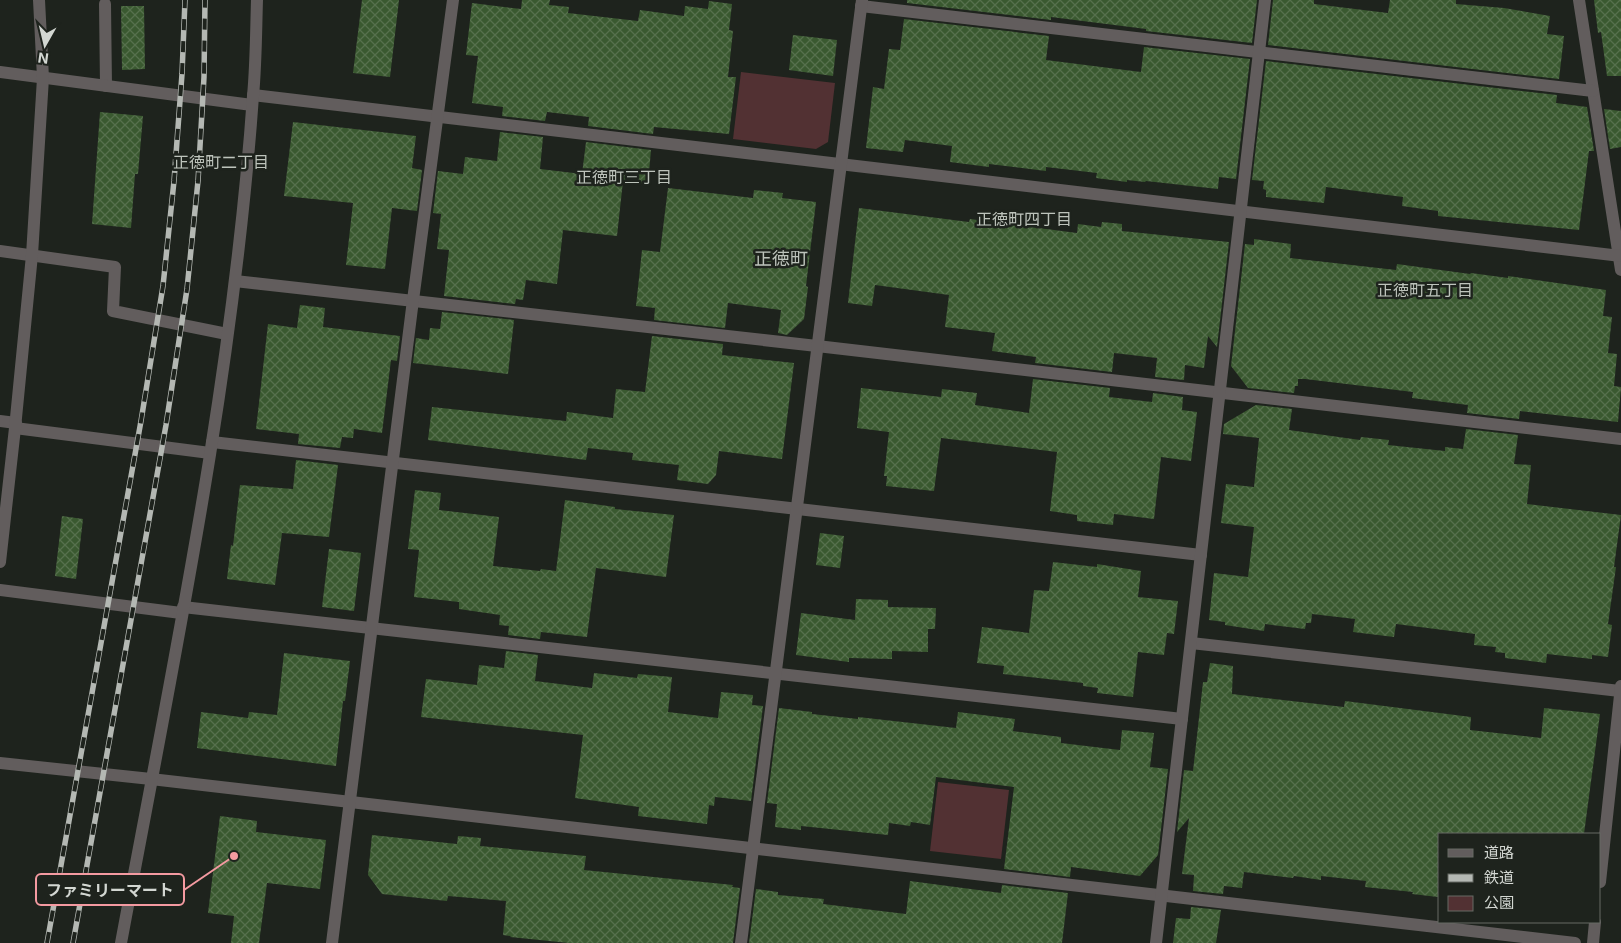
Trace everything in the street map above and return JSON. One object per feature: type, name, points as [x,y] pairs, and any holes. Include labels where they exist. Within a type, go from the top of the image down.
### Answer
[{"type":"street","points":[[0,562],[16,426],[32,255],[43,78],[39,0]]},
{"type":"street","points":[[121,943],[211,448],[228,334],[253,100],[257,0]]},
{"type":"street","points":[[332,943],[392,463],[453,0]]},
{"type":"street","points":[[1156,943],[1265,0]]},
{"type":"street","points":[[1579,0],[1621,270]]},
{"type":"street","points":[[741,943],[861,2],[1259,52],[1593,91]]},
{"type":"street","points":[[105,4],[106,86]]},
{"type":"street","points":[[0,72],[106,86],[437,117],[1620,256]]},
{"type":"street","points":[[0,251],[115,267],[113,311],[228,334]]},
{"type":"street","points":[[235,281],[1621,438]]},
{"type":"street","points":[[0,421],[16,426],[211,448],[392,463],[1201,555]]},
{"type":"street","points":[[0,590],[371,628],[1182,720]]},
{"type":"street","points":[[1191,643],[1620,691]]},
{"type":"street","points":[[1601,872],[1621,686]]},
{"type":"street","points":[[0,763],[350,801],[1575,943]]},
{"type":"street","points":[[1593,943],[1596,923]]},
{"type":"green space","points":[[741,72],[835,83],[828,142],[816,149],[733,139]]},
{"type":"green space","points":[[938,782],[1009,790],[1001,859],[930,851]]},
{"type":"building","points":[[362,0],[399,0],[390,77],[353,73]]},
{"type":"building","points":[[522,0],[550,0],[549,5],[569,7],[568,13],[638,21],[640,10],[684,16],[685,6],[708,9],[709,1],[732,4],[729,30],[733,31],[728,77],[736,77],[729,134],[654,127],[653,134],[588,126],[589,117],[547,112],[545,121],[502,116],[503,107],[472,103],[478,56],[466,55],[472,3],[521,9]]},
{"type":"building","points":[[907,0],[1257,0],[1252,43],[1146,31],[1146,29],[1051,17],[1051,20],[907,3]]},
{"type":"building","points":[[1273,0],[1314,0],[1314,4],[1388,13],[1390,0],[1456,0],[1456,4],[1504,8],[1550,16],[1547,34],[1564,36],[1559,79],[1268,45]]},
{"type":"building","points":[[1594,0],[1621,0],[1621,76],[1607,76],[1601,32],[1598,33]]},
{"type":"building","points":[[121,6],[144,6],[145,69],[122,70]]},
{"type":"building","points":[[904,19],[1049,36],[1046,60],[1141,72],[1144,47],[1250,59],[1236,179],[1219,177],[1218,189],[1146,181],[1127,180],[1127,182],[1096,178],[1097,173],[1046,167],[1046,171],[989,164],[989,167],[950,162],[952,146],[905,140],[903,152],[866,148],[873,87],[884,89],[889,49],[900,50]]},
{"type":"building","points":[[793,35],[837,40],[833,76],[789,70]]},
{"type":"building","points":[[1266,61],[1557,95],[1556,103],[1587,107],[1594,151],[1589,151],[1579,230],[1438,216],[1438,211],[1402,206],[1403,197],[1326,187],[1324,203],[1266,197],[1266,190],[1263,189],[1264,181],[1252,180]]},
{"type":"building","points":[[1604,109],[1621,111],[1621,147],[1610,149]]},
{"type":"building","points":[[100,112],[143,116],[138,174],[135,174],[131,228],[92,224]]},
{"type":"building","points":[[293,122],[416,136],[412,168],[422,170],[417,211],[392,208],[385,269],[346,265],[353,203],[284,196]]},
{"type":"building","points":[[500,132],[543,137],[540,169],[582,174],[586,142],[651,150],[648,184],[623,181],[617,236],[563,230],[557,284],[526,280],[523,300],[516,299],[515,304],[444,296],[449,250],[437,249],[441,214],[433,213],[438,171],[463,174],[465,157],[497,161]]},
{"type":"building","points":[[668,188],[753,198],[754,190],[783,193],[782,198],[816,202],[804,319],[787,335],[778,333],[781,310],[728,303],[725,328],[654,320],[655,308],[636,306],[642,250],[660,252]]},
{"type":"building","points":[[859,208],[969,222],[970,219],[1077,233],[1078,224],[1101,227],[1102,222],[1122,224],[1122,231],[1229,242],[1217,347],[1208,336],[1204,368],[1185,365],[1184,380],[1155,377],[1157,358],[1114,353],[1112,372],[1035,363],[1036,357],[992,351],[995,333],[945,327],[949,295],[875,285],[872,306],[848,303]]},
{"type":"building","points":[[1254,239],[1291,244],[1290,258],[1396,270],[1397,264],[1470,274],[1508,278],[1508,276],[1606,290],[1603,316],[1612,317],[1608,353],[1617,354],[1614,386],[1621,387],[1618,422],[1520,411],[1519,419],[1467,413],[1468,405],[1412,398],[1413,392],[1305,379],[1298,379],[1298,386],[1295,386],[1294,393],[1248,388],[1231,366],[1245,244],[1254,245]]},
{"type":"building","points":[[300,305],[325,308],[323,327],[400,336],[397,361],[391,360],[382,433],[354,429],[353,438],[342,437],[340,448],[298,444],[299,434],[256,429],[268,324],[297,328]]},
{"type":"building","points":[[442,312],[514,320],[508,374],[413,363],[416,338],[429,340],[430,328],[440,329]]},
{"type":"building","points":[[652,336],[723,344],[722,355],[794,363],[782,459],[719,451],[716,475],[708,484],[677,480],[679,465],[632,460],[633,453],[588,448],[586,460],[428,440],[432,407],[566,421],[567,412],[613,418],[616,389],[645,392]]},
{"type":"building","points":[[1033,379],[1110,388],[1109,397],[1152,402],[1153,393],[1183,397],[1182,410],[1197,412],[1191,461],[1161,457],[1154,519],[1114,514],[1113,525],[1077,521],[1077,515],[1050,511],[1057,452],[941,438],[934,491],[886,486],[887,476],[884,476],[889,432],[857,428],[861,388],[941,397],[942,389],[977,393],[975,405],[1029,413]]},
{"type":"building","points":[[1256,405],[1292,409],[1289,430],[1360,440],[1361,437],[1389,440],[1388,445],[1445,451],[1445,447],[1463,449],[1466,429],[1518,435],[1514,464],[1531,465],[1527,504],[1621,515],[1608,624],[1612,625],[1608,657],[1592,655],[1592,659],[1547,654],[1546,663],[1505,658],[1505,653],[1495,652],[1496,647],[1474,645],[1475,634],[1396,624],[1394,637],[1353,632],[1355,619],[1312,614],[1311,623],[1306,623],[1305,629],[1265,624],[1264,631],[1225,625],[1225,622],[1209,620],[1214,573],[1248,577],[1254,527],[1221,523],[1226,484],[1254,487],[1259,438],[1223,434],[1224,424]]},
{"type":"building","points":[[296,460],[338,465],[329,537],[282,533],[275,585],[227,579],[240,485],[293,489]]},
{"type":"building","points":[[415,490],[441,493],[439,510],[499,517],[493,566],[540,571],[541,569],[556,571],[565,500],[615,507],[615,509],[674,515],[666,577],[596,568],[587,637],[541,632],[540,639],[508,635],[509,626],[499,625],[500,615],[459,609],[459,602],[414,597],[419,550],[408,549]]},
{"type":"building","points":[[62,516],[83,519],[76,579],[55,576]]},
{"type":"building","points":[[820,533],[844,536],[840,568],[816,565]]},
{"type":"building","points":[[329,549],[361,553],[354,611],[322,607]]},
{"type":"building","points":[[1053,562],[1097,567],[1097,564],[1141,571],[1138,597],[1178,601],[1174,634],[1167,633],[1164,655],[1138,652],[1133,697],[1097,693],[1098,688],[1083,686],[1083,683],[1003,674],[1004,666],[977,663],[982,627],[1029,633],[1034,590],[1049,591]]},
{"type":"building","points":[[856,599],[888,600],[888,607],[936,608],[935,629],[928,629],[928,652],[892,651],[892,659],[849,658],[849,662],[796,655],[801,613],[855,620]]},
{"type":"building","points":[[506,651],[538,655],[535,681],[592,688],[594,673],[637,678],[638,674],[672,677],[668,712],[718,718],[721,692],[753,695],[752,705],[763,706],[751,801],[715,797],[714,806],[709,805],[707,824],[638,816],[639,807],[575,798],[583,735],[421,717],[426,679],[477,685],[479,665],[504,668]]},
{"type":"building","points":[[284,653],[350,661],[345,701],[343,701],[336,766],[197,748],[201,712],[248,718],[249,712],[277,715]]},
{"type":"building","points":[[1210,663],[1233,666],[1232,694],[1344,707],[1345,701],[1471,717],[1470,730],[1541,738],[1544,708],[1600,714],[1584,833],[1438,833],[1438,897],[1412,894],[1413,892],[1365,887],[1366,881],[1321,876],[1321,880],[1294,876],[1293,878],[1244,872],[1242,888],[1224,886],[1223,894],[1193,891],[1194,875],[1182,874],[1189,818],[1177,832],[1184,770],[1193,771],[1203,682],[1207,682]]},
{"type":"building","points":[[779,708],[812,712],[812,714],[956,728],[958,712],[1015,719],[1013,731],[1061,737],[1061,743],[1120,750],[1122,730],[1154,733],[1150,767],[1168,769],[1158,855],[1140,876],[1071,867],[1070,877],[1004,869],[1014,787],[936,777],[930,825],[911,822],[910,826],[889,823],[888,835],[801,826],[801,830],[775,827],[777,804],[767,803]]},
{"type":"building","points":[[220,816],[257,821],[256,832],[326,840],[320,889],[267,883],[259,943],[231,943],[234,916],[208,913]]},
{"type":"building","points":[[372,835],[457,844],[458,836],[481,838],[480,846],[586,856],[584,870],[733,885],[732,887],[740,888],[733,943],[569,943],[503,935],[506,901],[448,896],[447,901],[382,894],[368,875]]},
{"type":"building","points":[[910,881],[1001,893],[1002,885],[1068,893],[1062,943],[749,943],[756,889],[778,892],[778,895],[824,899],[823,904],[906,914]]},
{"type":"building","points":[[1191,907],[1221,910],[1216,943],[1173,943],[1176,918],[1190,919]]},
{"type":"railway","points":[[47,943],[141,421],[163,286],[174,181],[185,0]]},
{"type":"railway","points":[[73,943],[166,425],[187,289],[198,181],[204,77],[205,0]]},
{"type":"place","name":"ファミリーマート","points":[[234,856]]},
{"type":"district","name":"正徳町二丁目","points":[[221,162]]},
{"type":"district","name":"正徳町三丁目","points":[[624,177]]},
{"type":"district","name":"正徳町四丁目","points":[[1024,219]]},
{"type":"district","name":"正徳町","points":[[781,259]]},
{"type":"district","name":"正徳町五丁目","points":[[1425,290]]}]
